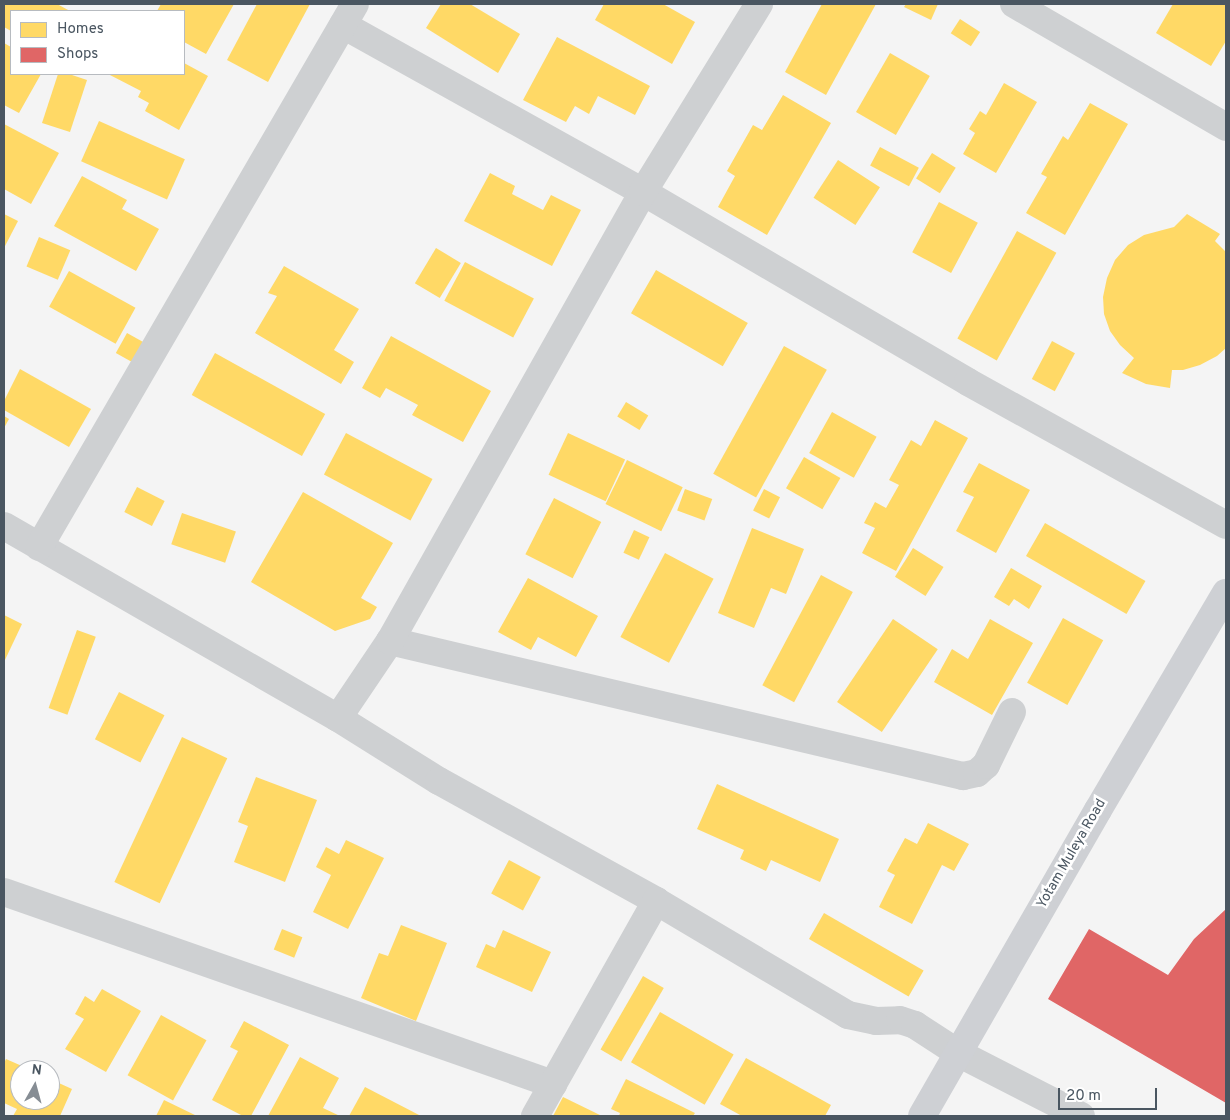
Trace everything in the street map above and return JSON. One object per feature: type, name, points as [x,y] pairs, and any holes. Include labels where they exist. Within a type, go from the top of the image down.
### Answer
[{"type":"street","points":[[338,718],[390,641],[643,192],[759,4]]},
{"type":"street","points":[[1014,4],[1226,127]]},
{"type":"street","points":[[39,547],[349,14],[643,192],[968,382],[1226,524]]},
{"type":"street","points":[[4,526],[338,718],[439,781],[656,901],[848,1015],[876,1021],[900,1020],[915,1025],[958,1053],[1081,1116]]},
{"type":"street","name":"Yotam Muleya Road","points":[[922,1116],[1102,802],[1226,593]]},
{"type":"street","points":[[390,641],[963,776],[977,774],[986,765],[1012,712]]},
{"type":"street","points":[[4,892],[553,1084]]},
{"type":"street","points":[[535,1116],[656,901]]},
{"type":"building: Homes","points":[[4,4],[57,4],[68,10],[10,10],[10,30],[4,27]]},
{"type":"building: Homes","points":[[161,4],[234,4],[206,54],[185,43],[185,10],[158,10]]},
{"type":"building: Homes","points":[[257,4],[310,4],[268,82],[227,60]]},
{"type":"building: Homes","points":[[441,4],[470,4],[520,34],[498,73],[426,28]]},
{"type":"building: Homes","points":[[604,4],[663,4],[695,22],[672,64],[595,20]]},
{"type":"building: Homes","points":[[822,4],[876,4],[826,95],[785,72]]},
{"type":"building: Homes","points":[[906,4],[938,4],[931,20],[904,7]]},
{"type":"building: Homes","points":[[1173,4],[1226,4],[1226,41],[1211,66],[1156,33]]},
{"type":"building: Homes","points":[[960,19],[980,32],[971,46],[951,33]]},
{"type":"building: Homes","points":[[557,37],[650,86],[635,115],[598,96],[589,114],[575,106],[566,122],[523,100]]},
{"type":"building: Homes","points":[[4,43],[10,46],[10,75],[40,75],[19,113],[4,105]]},
{"type":"building: Homes","points":[[890,53],[930,76],[896,135],[856,112]]},
{"type":"building: Homes","points":[[185,64],[208,76],[179,130],[145,111],[149,103],[138,97],[141,91],[110,75],[185,75]]},
{"type":"building: Homes","points":[[58,75],[72,75],[87,80],[70,132],[42,123]]},
{"type":"building: Homes","points":[[1004,83],[1037,102],[996,173],[963,154],[975,133],[969,129],[980,111],[986,115]]},
{"type":"building: Homes","points":[[783,95],[831,123],[767,235],[718,207],[735,176],[727,171],[753,125],[762,130]]},
{"type":"building: Homes","points":[[1090,103],[1128,124],[1065,235],[1026,213],[1047,177],[1041,174],[1063,136],[1068,140]]},
{"type":"building: Homes","points":[[99,121],[185,159],[167,199],[81,161]]},
{"type":"building: Homes","points":[[4,124],[59,153],[31,204],[4,189]]},
{"type":"building: Homes","points":[[880,147],[919,168],[909,186],[870,166]]},
{"type":"building: Homes","points":[[932,153],[956,168],[940,193],[916,178]]},
{"type":"building: Homes","points":[[838,160],[880,187],[855,225],[813,198]]},
{"type":"building: Homes","points":[[490,173],[515,186],[512,194],[543,210],[551,195],[581,210],[552,266],[464,221]]},
{"type":"building: Homes","points":[[82,176],[127,200],[122,209],[159,229],[136,271],[54,226]]},
{"type":"building: Homes","points":[[939,202],[978,223],[951,273],[912,252]]},
{"type":"building: Homes","points":[[4,214],[18,221],[4,248]]},
{"type":"building: Homes","points":[[1187,214],[1220,234],[1215,241],[1226,252],[1226,348],[1217,356],[1200,365],[1183,370],[1172,370],[1170,388],[1146,384],[1122,373],[1134,358],[1120,345],[1110,331],[1104,314],[1103,297],[1107,278],[1115,260],[1128,245],[1144,235],[1174,227]]},
{"type":"building: Homes","points":[[1017,231],[1056,253],[997,360],[957,339]]},
{"type":"building: Homes","points":[[39,237],[70,250],[58,280],[26,266]]},
{"type":"building: Homes","points":[[436,248],[461,263],[440,298],[415,283]]},
{"type":"building: Homes","points":[[465,262],[534,299],[513,337],[444,301]]},
{"type":"building: Homes","points":[[284,266],[359,309],[334,350],[354,362],[341,384],[255,333],[277,296],[268,293]]},
{"type":"building: Homes","points":[[656,270],[748,323],[723,366],[631,313]]},
{"type":"building: Homes","points":[[69,271],[135,308],[116,344],[49,307]]},
{"type":"building: Homes","points":[[127,333],[145,343],[134,363],[116,353]]},
{"type":"building: Homes","points":[[391,336],[491,391],[463,442],[412,415],[418,405],[386,388],[380,398],[362,388]]},
{"type":"building: Homes","points":[[1052,341],[1075,353],[1055,391],[1032,379]]},
{"type":"building: Homes","points":[[784,346],[827,370],[756,497],[713,474]]},
{"type":"building: Homes","points":[[215,353],[325,414],[302,456],[192,395]]},
{"type":"building: Homes","points":[[20,369],[91,409],[69,447],[4,410],[4,401]]},
{"type":"building: Homes","points":[[626,402],[648,415],[640,430],[617,417]]},
{"type":"building: Homes","points":[[832,412],[877,437],[854,478],[809,453]]},
{"type":"building: Homes","points":[[4,416],[9,419],[4,428]]},
{"type":"building: Homes","points":[[935,420],[968,438],[896,571],[862,553],[875,528],[864,523],[875,502],[886,508],[899,485],[889,480],[911,440],[921,446]]},
{"type":"building: Homes","points":[[346,433],[433,479],[410,521],[324,474]]},
{"type":"building: Homes","points":[[568,433],[625,460],[606,501],[549,475]]},
{"type":"building: Homes","points":[[804,457],[840,478],[822,509],[786,488]]},
{"type":"building: Homes","points":[[627,460],[683,487],[661,531],[606,504]]},
{"type":"building: Homes","points":[[979,463],[1030,490],[996,553],[956,531],[974,497],[963,492]]},
{"type":"building: Homes","points":[[137,487],[165,501],[152,526],[124,512]]},
{"type":"building: Homes","points":[[685,489],[712,499],[704,521],[677,511]]},
{"type":"building: Homes","points":[[764,489],[780,497],[769,519],[753,510]]},
{"type":"building: Homes","points":[[303,492],[393,543],[361,598],[377,607],[370,619],[335,631],[251,582]]},
{"type":"building: Homes","points":[[554,498],[601,522],[573,578],[525,554]]},
{"type":"building: Homes","points":[[182,513],[236,532],[225,563],[171,544]]},
{"type":"building: Homes","points":[[1045,523],[1145,581],[1126,614],[1026,556]]},
{"type":"building: Homes","points":[[752,528],[804,549],[786,594],[771,588],[754,628],[718,613]]},
{"type":"building: Homes","points":[[634,530],[649,537],[639,560],[623,553]]},
{"type":"building: Homes","points":[[913,548],[944,567],[926,596],[895,577]]},
{"type":"building: Homes","points":[[665,553],[714,579],[669,663],[620,637]]},
{"type":"building: Homes","points":[[1011,568],[1042,586],[1029,609],[1014,599],[1009,606],[994,597]]},
{"type":"building: Homes","points":[[821,575],[853,592],[794,702],[762,685]]},
{"type":"building: Homes","points":[[528,578],[598,616],[576,657],[538,637],[531,650],[498,632]]},
{"type":"building: Homes","points":[[4,615],[22,624],[4,662]]},
{"type":"building: Homes","points":[[1063,618],[1103,640],[1067,705],[1027,683]]},
{"type":"building: Homes","points":[[893,619],[938,649],[882,732],[837,702]]},
{"type":"building: Homes","points":[[990,619],[1033,643],[992,715],[934,682],[952,649],[968,659]]},
{"type":"building: Homes","points":[[77,630],[96,637],[67,715],[49,708]]},
{"type":"building: Homes","points":[[119,692],[164,715],[140,762],[95,739]]},
{"type":"building: Homes","points":[[182,737],[227,758],[160,903],[114,882]]},
{"type":"building: Homes","points":[[256,777],[317,800],[285,882],[234,862],[248,826],[238,822]]},
{"type":"building: Homes","points":[[717,784],[839,839],[820,882],[771,860],[766,871],[740,859],[744,850],[697,829]]},
{"type":"building: Homes","points":[[928,823],[969,844],[954,871],[942,865],[912,924],[879,907],[895,875],[887,871],[905,838],[917,844]]},
{"type":"building: Homes","points":[[346,840],[384,858],[348,929],[313,912],[331,875],[316,867],[326,847],[339,854]]},
{"type":"building: Homes","points":[[509,860],[541,877],[523,910],[491,894]]},
{"type":"building: Homes","points":[[824,913],[924,970],[909,996],[809,939]]},
{"type":"building: Homes","points":[[401,925],[447,943],[416,1021],[361,998],[379,953],[388,956]]},
{"type":"building: Homes","points":[[282,929],[302,937],[294,958],[274,949]]},
{"type":"building: Homes","points":[[503,930],[551,952],[532,992],[476,967],[486,944],[495,948]]},
{"type":"building: Homes","points":[[643,976],[664,988],[621,1062],[601,1050]]},
{"type":"building: Homes","points":[[102,989],[141,1011],[106,1072],[65,1049],[84,1019],[75,1014],[85,996],[94,1002]]},
{"type":"building: Homes","points":[[660,1012],[734,1054],[705,1105],[631,1062]]},
{"type":"building: Homes","points":[[161,1015],[206,1040],[173,1101],[128,1075]]},
{"type":"building: Homes","points":[[244,1021],[289,1045],[251,1116],[243,1116],[212,1100],[238,1051],[230,1047]]},
{"type":"building: Homes","points":[[300,1057],[339,1078],[323,1108],[340,1116],[268,1116]]},
{"type":"building: Homes","points":[[746,1058],[831,1105],[825,1116],[742,1116],[720,1104]]},
{"type":"building: Homes","points":[[6,1059],[10,1061],[10,1106],[4,1103],[4,1063]]},
{"type":"building: Homes","points":[[626,1079],[695,1113],[693,1116],[619,1116],[620,1113],[611,1109]]},
{"type":"building: Homes","points":[[60,1084],[72,1089],[60,1116],[13,1116],[16,1110],[60,1110]]},
{"type":"building: Homes","points":[[365,1087],[421,1116],[349,1116]]},
{"type":"building: Homes","points":[[563,1097],[602,1116],[553,1116]]},
{"type":"building: Homes","points":[[164,1100],[197,1116],[156,1116]]},
{"type":"building: Shops","points":[[1226,909],[1226,1103],[1048,999],[1089,929],[1168,975],[1194,939]]}]
